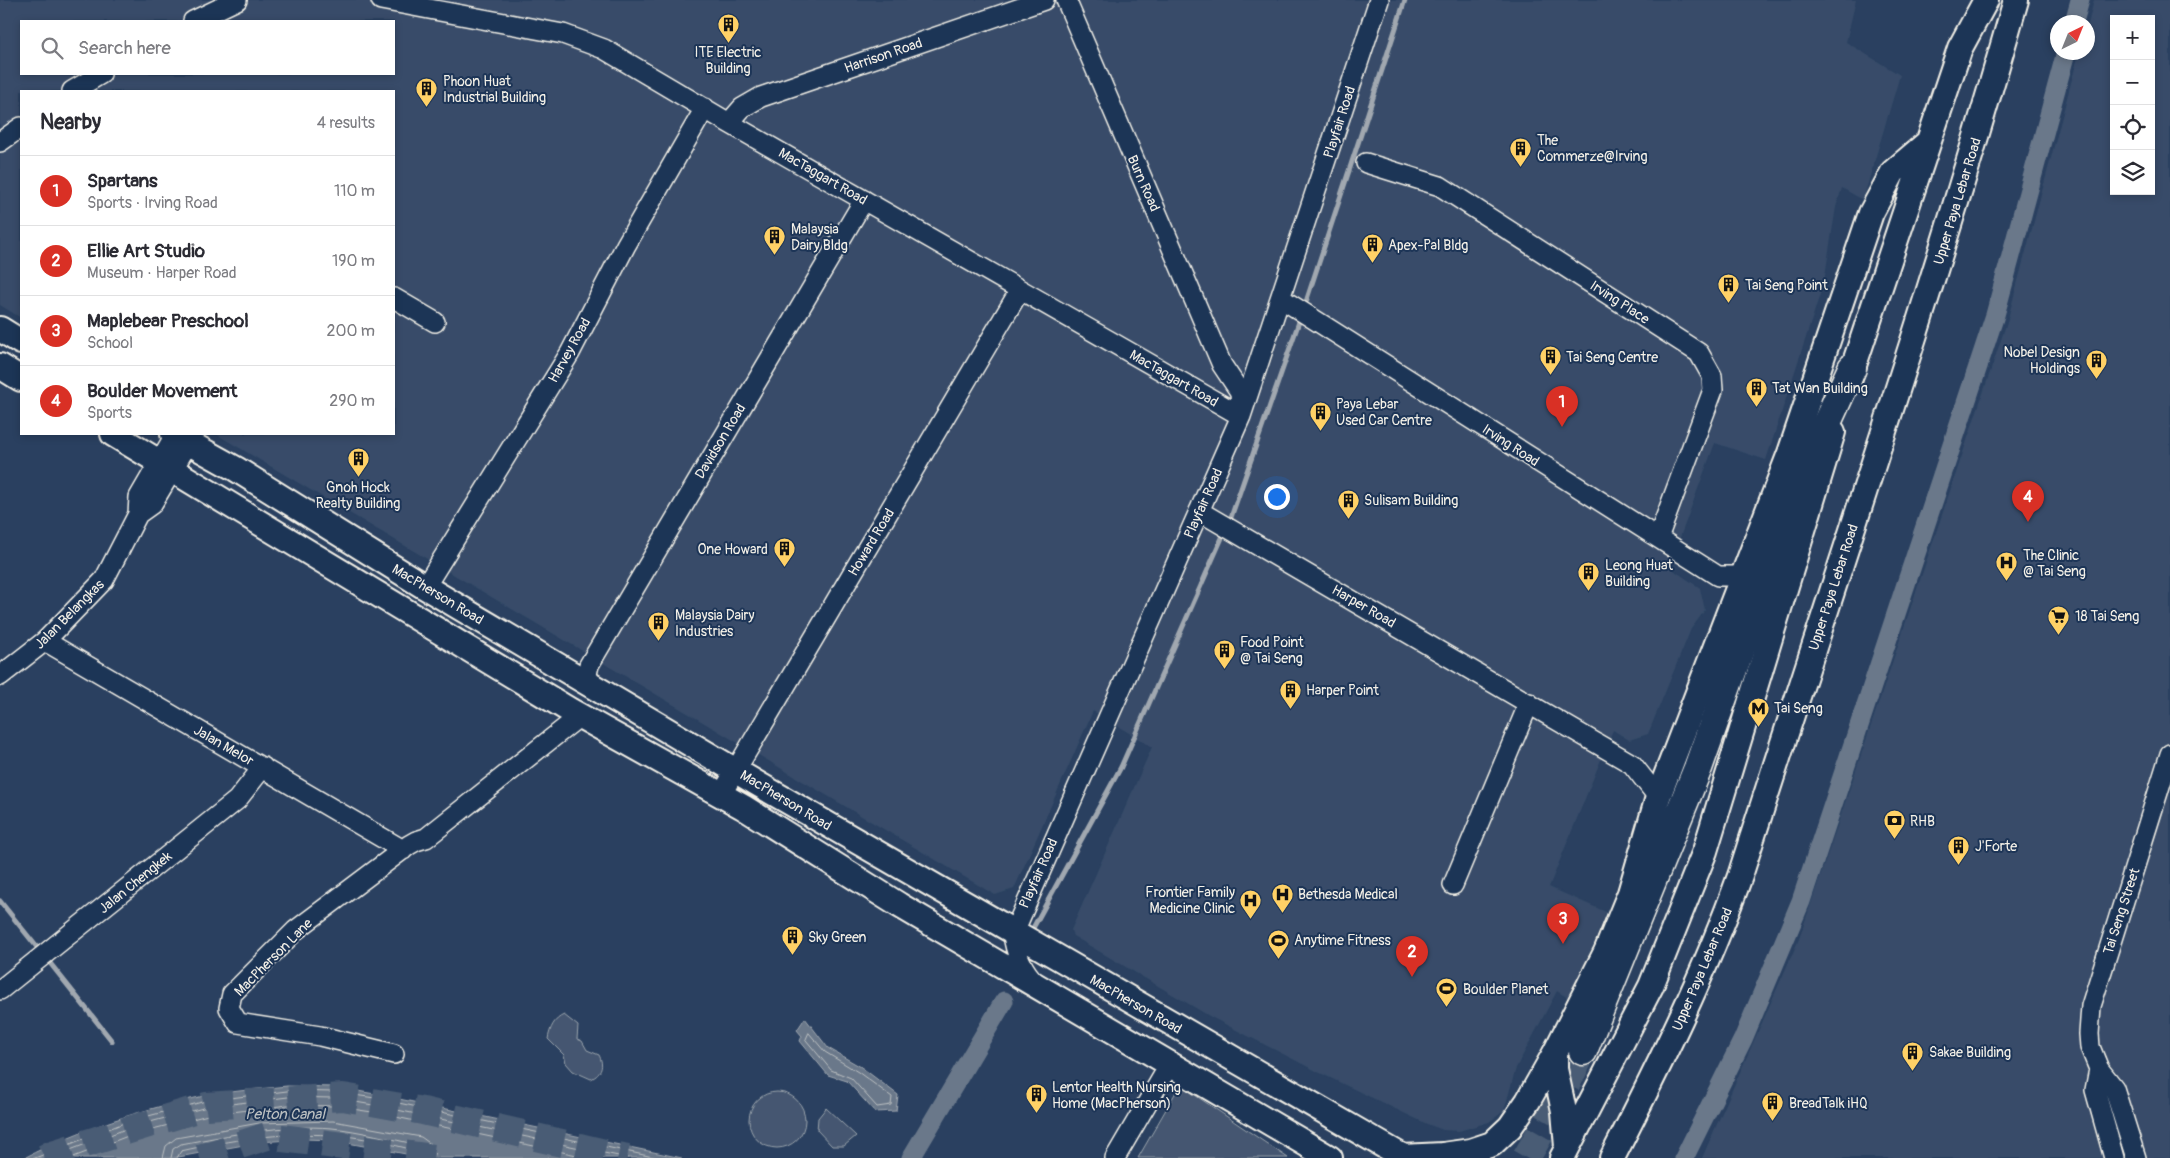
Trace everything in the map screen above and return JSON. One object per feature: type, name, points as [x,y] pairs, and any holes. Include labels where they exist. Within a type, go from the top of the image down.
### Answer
[{"type":"highway","points":[[1583,1051],[1701,760],[1797,488],[1852,368]]},
{"type":"main road","points":[[1960,48],[1966,0]]},
{"type":"main road","points":[[1564,1153],[1651,986],[1705,851],[1852,368],[1960,48],[1986,0]]},
{"type":"main road","name":"Upper Paya Lebar Road","points":[[1612,1158],[1688,1006],[1721,931],[1898,390],[1983,115],[2016,0]]},
{"type":"main road","points":[[1404,1157],[1453,1153],[1492,1144],[1510,1127],[1528,1101],[1555,1053],[1606,952],[1641,865],[1658,797],[1790,453],[1871,213],[1894,172],[1927,143]]},
{"type":"main road","points":[[0,329],[20,341]]},
{"type":"main road","points":[[0,366],[20,378]]},
{"type":"main road","name":"MacPherson Road","points":[[115,435],[575,713],[721,795],[899,905],[1330,1158]]},
{"type":"main road","name":"MacPherson Road","points":[[179,437],[236,469],[425,587],[1013,934],[1404,1157]]},
{"type":"main road","points":[[1555,1053],[1555,1069],[1564,1111],[1564,1153]]},
{"type":"main road","points":[[1631,1121],[1633,1158]]},
{"type":"street","points":[[202,12],[237,0]]},
{"type":"street","name":"MacTaggart Road","points":[[381,0],[563,34],[604,49],[1242,416]]},
{"type":"street","name":"Harrison Road","points":[[730,123],[742,108],[761,97],[1044,0]]},
{"type":"street","name":"Burn Road","points":[[1066,0],[1222,365],[1240,392],[1242,416]]},
{"type":"street","name":"Playfair Road","points":[[1013,934],[1242,416],[1288,303],[1379,0]]},
{"type":"street","points":[[74,90],[99,75]]},
{"type":"street","name":"Harvey Road","points":[[425,587],[570,353],[626,244],[705,108]]},
{"type":"street","points":[[0,142],[20,128]]},
{"type":"street","name":"Irving Place","points":[[1366,163],[1440,186],[1699,353],[1712,376],[1713,390],[1658,538]]},
{"type":"street","name":"Davidson Road","points":[[592,685],[587,674],[589,665],[864,200]]},
{"type":"street","name":"Howard Road","points":[[721,795],[1020,290]]},
{"type":"street","points":[[395,299],[435,322]]},
{"type":"street","name":"Irving Road","points":[[1288,303],[1718,576],[1736,576],[1744,572]]},
{"type":"street","name":"Burn Road","points":[[1217,403],[1223,390],[1222,365]]},
{"type":"street","name":"Jalan Belangkas","points":[[0,676],[45,640],[104,580],[138,514],[152,504],[166,465],[179,437]]},
{"type":"street","name":"Harper Road","points":[[1199,511],[1632,764],[1658,797]]},
{"type":"street","name":"Jalan Melor","points":[[45,640],[263,767],[410,845]]},
{"type":"street","points":[[1453,885],[1529,703]]},
{"type":"street","name":"MacPherson Lane","points":[[394,1054],[320,1036],[238,1023],[229,1008],[232,994],[296,930],[410,845],[426,838],[575,713]]},
{"type":"street","name":"Tai Seng Street","points":[[2136,1158],[2114,1088],[2099,1069],[2090,1047],[2091,1006],[2167,774],[2170,754]]},
{"type":"street","name":"Jalan Chengkek","points":[[0,990],[237,800],[263,767]]},
{"type":"street","points":[[1013,934],[1015,946],[1029,978],[1041,988]]},
{"type":"street","points":[[1115,1158],[1170,1064]]},
{"type":"street","name":"Tai Seng Street","points":[[2099,1069],[2095,1090],[2114,1158]]},
{"type":"shaded area","points":[[0,0],[1856,0],[1846,42],[1900,75],[1863,200],[1842,188],[1836,207],[1824,282],[1766,460],[1715,443],[1669,567],[1700,588],[1705,610],[1691,629],[1648,734],[1629,740],[1613,730],[1549,887],[1606,912],[1589,956],[1568,998],[1557,991],[1516,1068],[1504,1111],[1489,1122],[1459,1131],[1443,1130],[1427,1124],[1320,1073],[1211,1017],[1073,936],[1071,930],[1152,747],[1093,711],[1014,889],[995,895],[218,435],[395,435],[395,90],[20,90],[20,317],[0,305]]},
{"type":"shaded area","points":[[2094,0],[2170,0],[2170,1158],[1702,1158],[1799,939],[2007,322],[2077,60],[2095,60],[2095,15],[2090,15]]},
{"type":"shaded area","points":[[564,1015],[578,1026],[577,1039],[582,1041],[587,1050],[599,1055],[601,1062],[600,1072],[591,1079],[573,1071],[566,1063],[564,1055],[548,1039],[553,1024]]},
{"type":"shaded area","points":[[1180,1085],[1288,1158],[1138,1158]]},
{"type":"shaded area","points":[[777,1092],[788,1094],[797,1100],[803,1109],[805,1120],[803,1131],[797,1140],[788,1146],[777,1148],[766,1146],[757,1140],[751,1131],[749,1120],[751,1109],[757,1100],[766,1094]]},
{"type":"shaded area","points":[[826,1108],[856,1136],[844,1146],[832,1146],[817,1130],[818,1118]]},
{"type":"water","points":[[805,1018],[828,1048],[861,1067],[898,1095],[896,1111],[875,1112],[847,1081],[828,1075],[800,1041],[802,1036],[797,1030]]},
{"type":"water","name":"Pelton Canal","points":[[287,1086],[334,1087],[375,1094],[682,1158],[427,1158],[332,1140],[304,1139],[260,1142],[173,1158],[24,1158],[89,1129],[158,1107],[214,1094]]},
{"type":"waterway","points":[[1304,308],[1405,0]]},
{"type":"waterway","points":[[2076,15],[2080,0]]},
{"type":"waterway","points":[[1684,1158],[1743,1039],[1801,901],[1995,315],[2064,60]]},
{"type":"waterway","points":[[1229,523],[1301,316]]},
{"type":"waterway","points":[[1033,928],[1121,767],[1225,531]]},
{"type":"waterway","points":[[0,901],[40,951]]},
{"type":"waterway","points":[[46,958],[112,1041]]},
{"type":"waterway","points":[[911,1158],[1004,1001]]},
{"type":"tunnel","points":[[1526,1158],[1548,1120],[1583,1051]]},
{"type":"tunnel","points":[[45,1158],[52,1154],[206,1106],[343,1097],[423,1111],[627,1158]]},
{"type":"tunnel","points":[[200,1158],[267,1136],[433,1158]]},
{"type":"place","name":"ITE Electric Building","points":[[728,43]]},
{"type":"place","name":"Phoon Huat Industrial Building","points":[[427,108]]},
{"type":"place","name":"The Commerze@Irving","points":[[1521,167]]},
{"type":"place","name":"Malaysia Dairy Bldg","points":[[775,256]]},
{"type":"place","name":"Apex-Pal Bldg","points":[[1372,264]]},
{"type":"place","name":"Tai Seng Point","points":[[1729,304]]},
{"type":"place","name":"Tai Seng Centre","points":[[1550,376]]},
{"type":"place","name":"Nobel Design Holdings","points":[[2096,379]]},
{"type":"place","name":"Tat Wan Building","points":[[1756,407]]},
{"type":"place","name":"Spartans","points":[[1562,427]]},
{"type":"place","name":"Paya Lebar Used Car Centre","points":[[1320,431]]},
{"type":"place","name":"Gnoh Hock Realty Building","points":[[358,478]]},
{"type":"place","name":"Sulisam Building","points":[[1348,519]]},
{"type":"place","name":"Boulder Movement","points":[[2028,522]]},
{"type":"place","name":"One Howard","points":[[784,568]]},
{"type":"place","name":"The Clinic @ Tai Seng","points":[[2007,582]]},
{"type":"place","name":"Leong Huat Building","points":[[1589,592]]},
{"type":"place","name":"18 Tai Seng","points":[[2059,635]]},
{"type":"place","name":"Malaysia Dairy Industries","points":[[659,642]]},
{"type":"place","name":"Food Point @ Tai Seng","points":[[1224,669]]},
{"type":"place","name":"Harper Point","points":[[1290,709]]},
{"type":"place","name":"Tai Seng","points":[[1758,727]]},
{"type":"place","name":"RHB","points":[[1894,840]]},
{"type":"place","name":"J'Forte","points":[[1959,865]]},
{"type":"place","name":"Bethesda Medical","points":[[1282,913]]},
{"type":"place","name":"Frontier Family Medicine Clinic","points":[[1251,919]]},
{"type":"place","name":"Maplebear Preschool","points":[[1563,944]]},
{"type":"place","name":"Sky Green","points":[[792,956]]},
{"type":"place","name":"Anytime Fitness","points":[[1278,959]]},
{"type":"place","name":"Ellie Art Studio","points":[[1412,977]]},
{"type":"place","name":"Boulder Planet","points":[[1447,1008]]},
{"type":"place","name":"Sakae Building","points":[[1913,1071]]},
{"type":"place","name":"Lentor Health Nursing Home (MacPherson)","points":[[1036,1114]]},
{"type":"place","name":"BreadTalk iHQ","points":[[1773,1122]]}]
